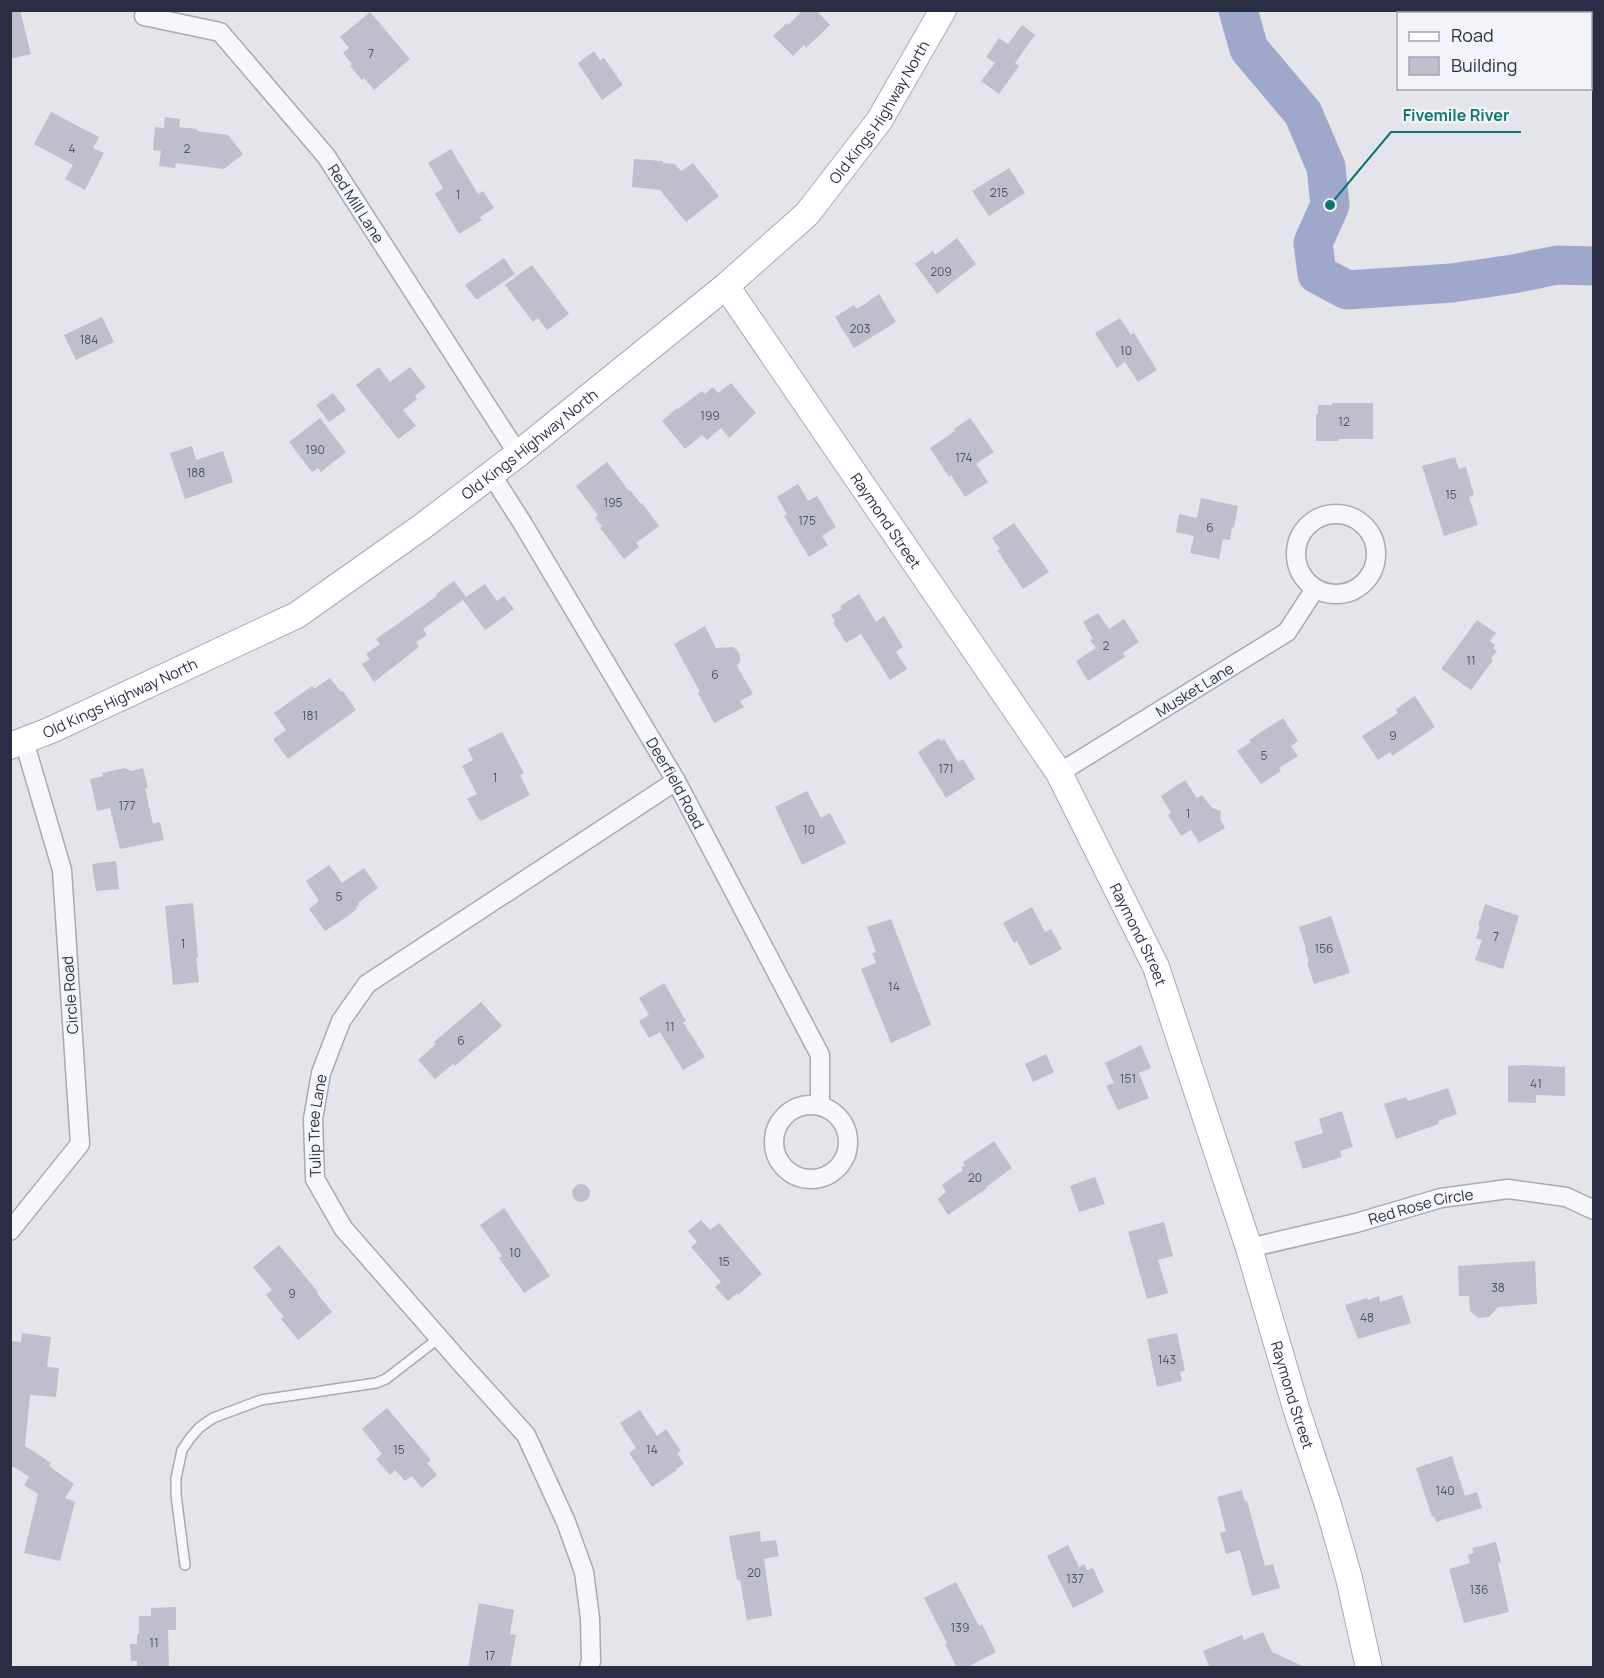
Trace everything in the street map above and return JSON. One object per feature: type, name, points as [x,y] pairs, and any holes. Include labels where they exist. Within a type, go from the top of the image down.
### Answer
[{"type":"street","name":"Old Kings Highway North","points":[[17,743],[51,730],[297,615],[423,526],[519,454],[726,286],[807,214],[879,121],[943,10]]},
{"type":"street","name":"Red Mill Lane","points":[[144,16],[220,32],[326,156],[519,454]]},
{"type":"street","name":"Raymond Street","points":[[726,286],[1059,773],[1156,967],[1249,1248],[1296,1408],[1329,1508],[1349,1578],[1369,1668]]},
{"type":"street","name":"Deerfield Road","points":[[491,474],[676,781],[820,1055],[820,1106]]},
{"type":"street","points":[[1342,515],[1357,520],[1369,530],[1375,545],[1376,560],[1371,575],[1360,587],[1346,594],[1330,594],[1315,589],[1304,579],[1297,564],[1296,549],[1302,534],[1312,522],[1326,516],[1342,515]]},
{"type":"street","name":"Musket Lane","points":[[1059,773],[1287,632],[1315,589]]},
{"type":"street","name":"Circle Road","points":[[10,1231],[80,1144],[62,870],[17,743]]},
{"type":"street","name":"Tulip Tree Lane","points":[[589,1668],[591,1661],[590,1618],[584,1572],[566,1522],[526,1435],[344,1228],[315,1179],[313,1119],[321,1073],[341,1021],[368,984],[676,781]]},
{"type":"street","points":[[806,1105],[820,1106],[834,1112],[843,1123],[848,1137],[847,1151],[841,1164],[831,1174],[817,1179],[802,1178],[789,1172],[779,1161],[774,1147],[775,1133],[781,1120],[792,1110],[806,1105]]},
{"type":"street","name":"Red Rose Circle","points":[[1249,1248],[1356,1223],[1441,1198],[1508,1189],[1566,1197],[1593,1210]]},
{"type":"lane","points":[[185,1565],[176,1478],[183,1450],[200,1427],[213,1418],[261,1400],[376,1383],[391,1376],[439,1338]]},
{"type":"building","points":[[10,10],[20,10],[31,54],[10,59]]},
{"type":"building","points":[[803,10],[816,10],[830,25],[806,48],[804,45],[793,56],[773,36]]},
{"type":"building","points":[[370,12],[410,59],[374,90],[350,66],[352,64],[343,53],[349,48],[340,37]]},
{"type":"building","points":[[1022,25],[1035,35],[1015,63],[1019,66],[999,94],[981,81],[995,63],[986,57],[999,38],[1008,44]]},
{"type":"building","points":[[594,51],[600,60],[604,58],[623,85],[602,100],[578,63]]},
{"type":"building","points":[[51,112],[99,137],[93,148],[104,153],[85,190],[65,179],[73,165],[34,144]]},
{"type":"building","points":[[165,117],[180,119],[179,127],[228,135],[243,154],[224,169],[176,163],[175,168],[159,166],[161,151],[153,150],[155,127],[164,128]]},
{"type":"building","points":[[451,149],[478,194],[483,191],[494,208],[480,217],[482,220],[459,234],[435,194],[443,188],[428,163]]},
{"type":"building","points":[[634,159],[675,164],[681,171],[693,163],[719,196],[686,222],[660,190],[632,187]]},
{"type":"building","points":[[1009,168],[1025,193],[989,216],[972,191]]},
{"type":"building","points":[[957,238],[976,264],[937,294],[915,264],[933,251],[935,255]]},
{"type":"building","points":[[504,258],[515,274],[476,299],[465,285]]},
{"type":"building","points":[[532,265],[569,314],[547,330],[538,318],[533,322],[505,285]]},
{"type":"building","points":[[879,294],[896,322],[854,348],[835,317],[854,305],[857,309]]},
{"type":"building","points":[[102,317],[114,342],[76,360],[64,335]]},
{"type":"building","points":[[1120,318],[1131,335],[1134,333],[1157,370],[1138,382],[1125,362],[1117,368],[1095,333]]},
{"type":"building","points":[[379,367],[390,382],[410,367],[426,387],[415,396],[417,399],[403,410],[416,426],[398,439],[356,385]]},
{"type":"building","points":[[731,383],[756,413],[729,438],[721,428],[707,440],[702,435],[685,449],[662,421],[702,391],[705,394],[713,387],[718,393]]},
{"type":"building","points":[[333,393],[346,410],[329,422],[316,405]]},
{"type":"building","points":[[1332,403],[1373,403],[1373,439],[1316,441],[1318,405],[1332,405]]},
{"type":"building","points":[[320,418],[346,452],[321,472],[318,468],[312,472],[289,442]]},
{"type":"building","points":[[970,418],[994,452],[976,464],[988,482],[965,497],[930,448]]},
{"type":"building","points":[[192,446],[196,460],[223,451],[233,482],[185,499],[170,453]]},
{"type":"building","points":[[1455,457],[1459,469],[1466,467],[1474,495],[1469,497],[1478,525],[1444,536],[1422,466]]},
{"type":"building","points":[[607,462],[659,526],[636,543],[639,547],[624,559],[600,528],[602,526],[595,518],[598,515],[576,486]]},
{"type":"building","points":[[798,484],[808,501],[817,496],[836,527],[822,536],[828,545],[809,557],[784,516],[787,514],[777,497]]},
{"type":"building","points":[[1201,498],[1238,506],[1230,540],[1223,539],[1219,559],[1190,553],[1194,536],[1176,532],[1179,514],[1197,518]]},
{"type":"building","points":[[1014,523],[1049,572],[1023,589],[997,550],[1000,549],[992,538]]},
{"type":"building","points":[[454,581],[466,597],[485,584],[497,601],[504,596],[514,609],[485,630],[463,600],[423,629],[427,635],[416,642],[419,647],[374,682],[362,664],[370,659],[366,654],[380,644],[376,639],[437,596],[436,594]]},
{"type":"building","points":[[859,594],[876,622],[884,616],[903,647],[896,652],[907,669],[890,680],[861,634],[846,643],[833,622],[835,621],[831,615],[842,609],[840,606]]},
{"type":"building","points":[[1098,613],[1109,629],[1124,619],[1139,642],[1123,653],[1125,657],[1088,681],[1076,661],[1096,648],[1083,622]]},
{"type":"building","points":[[1477,620],[1496,633],[1490,641],[1495,645],[1493,648],[1497,651],[1471,690],[1441,669]]},
{"type":"building","points":[[705,626],[716,648],[733,647],[738,651],[740,661],[737,666],[753,694],[740,701],[744,707],[714,723],[674,644]]},
{"type":"building","points":[[330,678],[341,692],[343,691],[356,710],[288,759],[273,739],[286,730],[274,713],[312,686],[314,689]]},
{"type":"building","points":[[1415,696],[1435,727],[1392,756],[1390,752],[1378,760],[1362,736],[1398,713],[1396,709]]},
{"type":"building","points":[[1283,718],[1298,741],[1291,746],[1298,756],[1279,768],[1281,771],[1261,784],[1237,751],[1251,742],[1249,740]]},
{"type":"building","points":[[502,732],[524,773],[520,775],[530,795],[481,821],[467,799],[477,794],[462,766],[473,760],[468,749]]},
{"type":"building","points":[[939,738],[941,741],[944,739],[958,762],[963,759],[975,779],[946,798],[918,752]]},
{"type":"building","points":[[125,768],[131,771],[143,768],[153,824],[160,822],[164,840],[120,849],[110,808],[97,811],[90,779],[103,776],[102,773]]},
{"type":"building","points":[[1185,780],[1197,798],[1202,795],[1212,808],[1221,811],[1220,819],[1225,828],[1199,843],[1191,830],[1181,836],[1168,815],[1171,813],[1161,796]]},
{"type":"building","points":[[807,791],[821,818],[830,813],[846,843],[802,865],[775,807]]},
{"type":"building","points":[[116,861],[119,889],[96,891],[92,864]]},
{"type":"building","points":[[329,865],[342,883],[364,868],[378,888],[358,903],[357,909],[325,931],[309,909],[319,901],[306,881]]},
{"type":"building","points":[[193,903],[199,982],[173,985],[165,906]]},
{"type":"building","points":[[1485,904],[1519,916],[1503,969],[1475,960],[1482,940],[1476,938]]},
{"type":"building","points":[[1032,907],[1045,932],[1051,929],[1062,949],[1030,966],[1017,941],[1014,943],[1003,923]]},
{"type":"building","points":[[1331,916],[1350,973],[1314,984],[1299,927]]},
{"type":"building","points":[[891,919],[931,1025],[891,1043],[861,969],[876,963],[872,953],[876,952],[867,927]]},
{"type":"building","points":[[664,983],[686,1021],[683,1022],[705,1057],[683,1070],[660,1032],[649,1038],[639,1021],[649,1015],[639,998]]},
{"type":"building","points":[[481,1002],[502,1026],[455,1066],[453,1064],[435,1079],[418,1060],[436,1044],[434,1042]]},
{"type":"building","points":[[1141,1045],[1151,1068],[1139,1073],[1149,1098],[1118,1110],[1106,1086],[1114,1083],[1105,1063]]},
{"type":"building","points":[[1046,1054],[1054,1072],[1033,1082],[1025,1064]]},
{"type":"building","points":[[1508,1066],[1565,1067],[1565,1096],[1536,1095],[1536,1103],[1508,1102]]},
{"type":"building","points":[[1448,1088],[1457,1114],[1438,1121],[1439,1124],[1396,1139],[1384,1104],[1406,1097],[1408,1101]]},
{"type":"building","points":[[1342,1111],[1353,1147],[1340,1151],[1342,1157],[1303,1169],[1294,1142],[1323,1133],[1319,1119]]},
{"type":"building","points":[[994,1141],[1012,1168],[948,1215],[938,1199],[946,1192],[942,1185],[963,1170],[961,1167],[965,1165],[963,1162]]},
{"type":"building","points":[[1095,1177],[1105,1204],[1079,1212],[1070,1186]]},
{"type":"building","points":[[577,1184],[585,1184],[590,1189],[588,1200],[577,1202],[572,1197],[572,1189]]},
{"type":"building","points":[[504,1208],[550,1276],[524,1293],[499,1258],[502,1256],[480,1225]]},
{"type":"building","points":[[701,1220],[710,1230],[719,1223],[762,1274],[728,1301],[715,1287],[721,1282],[691,1247],[697,1242],[688,1231]]},
{"type":"building","points":[[1164,1222],[1173,1256],[1158,1260],[1168,1293],[1147,1299],[1128,1232]]},
{"type":"building","points":[[279,1245],[332,1312],[298,1340],[281,1319],[284,1317],[266,1295],[272,1290],[253,1267]]},
{"type":"building","points":[[1535,1261],[1537,1304],[1498,1307],[1489,1317],[1478,1318],[1470,1311],[1469,1296],[1459,1296],[1458,1266]]},
{"type":"building","points":[[1402,1295],[1411,1323],[1358,1339],[1345,1305],[1379,1296],[1380,1302]]},
{"type":"building","points":[[22,1333],[51,1337],[47,1367],[59,1368],[56,1397],[30,1395],[25,1446],[51,1463],[49,1466],[74,1484],[65,1498],[75,1502],[60,1561],[24,1553],[38,1494],[24,1485],[29,1477],[14,1467],[10,1467],[10,1341],[21,1342]]},
{"type":"building","points":[[1177,1333],[1185,1370],[1180,1372],[1182,1381],[1157,1387],[1147,1339]]},
{"type":"building","points":[[387,1408],[431,1460],[427,1463],[437,1475],[422,1488],[412,1476],[405,1481],[395,1470],[390,1475],[376,1459],[382,1454],[362,1429]]},
{"type":"building","points":[[640,1410],[657,1436],[666,1429],[681,1451],[677,1453],[684,1464],[652,1487],[629,1453],[636,1448],[620,1423]]},
{"type":"building","points":[[1452,1456],[1465,1496],[1477,1492],[1482,1508],[1436,1522],[1434,1516],[1432,1517],[1416,1468]]},
{"type":"building","points":[[1242,1490],[1265,1566],[1273,1564],[1280,1588],[1252,1596],[1240,1550],[1226,1554],[1220,1533],[1226,1531],[1217,1497]]},
{"type":"building","points":[[760,1531],[761,1542],[776,1540],[779,1556],[764,1559],[772,1616],[747,1620],[729,1536]]},
{"type":"building","points":[[1496,1542],[1501,1562],[1498,1563],[1509,1612],[1464,1623],[1449,1569],[1470,1563],[1468,1555],[1474,1553],[1472,1548]]},
{"type":"building","points":[[1068,1545],[1079,1567],[1084,1564],[1087,1570],[1093,1568],[1104,1592],[1073,1608],[1047,1556]]},
{"type":"building","points":[[956,1582],[979,1626],[982,1624],[996,1652],[966,1668],[957,1668],[924,1598]]},
{"type":"building","points":[[479,1603],[514,1610],[510,1634],[516,1635],[510,1668],[468,1668]]},
{"type":"building","points":[[176,1607],[176,1630],[168,1630],[169,1668],[137,1668],[137,1661],[131,1661],[130,1644],[137,1644],[139,1616],[151,1616],[151,1608]]},
{"type":"building","points":[[1263,1632],[1272,1652],[1307,1668],[1210,1668],[1203,1651],[1242,1635],[1244,1640]]},
{"type":"waterway","points":[[1238,10],[1249,49],[1303,113],[1326,167],[1330,205],[1313,243],[1317,274],[1347,290],[1452,283],[1557,265],[1594,266]]},
{"type":"place","name":"Fivemile River","points":[[1330,205]]}]
